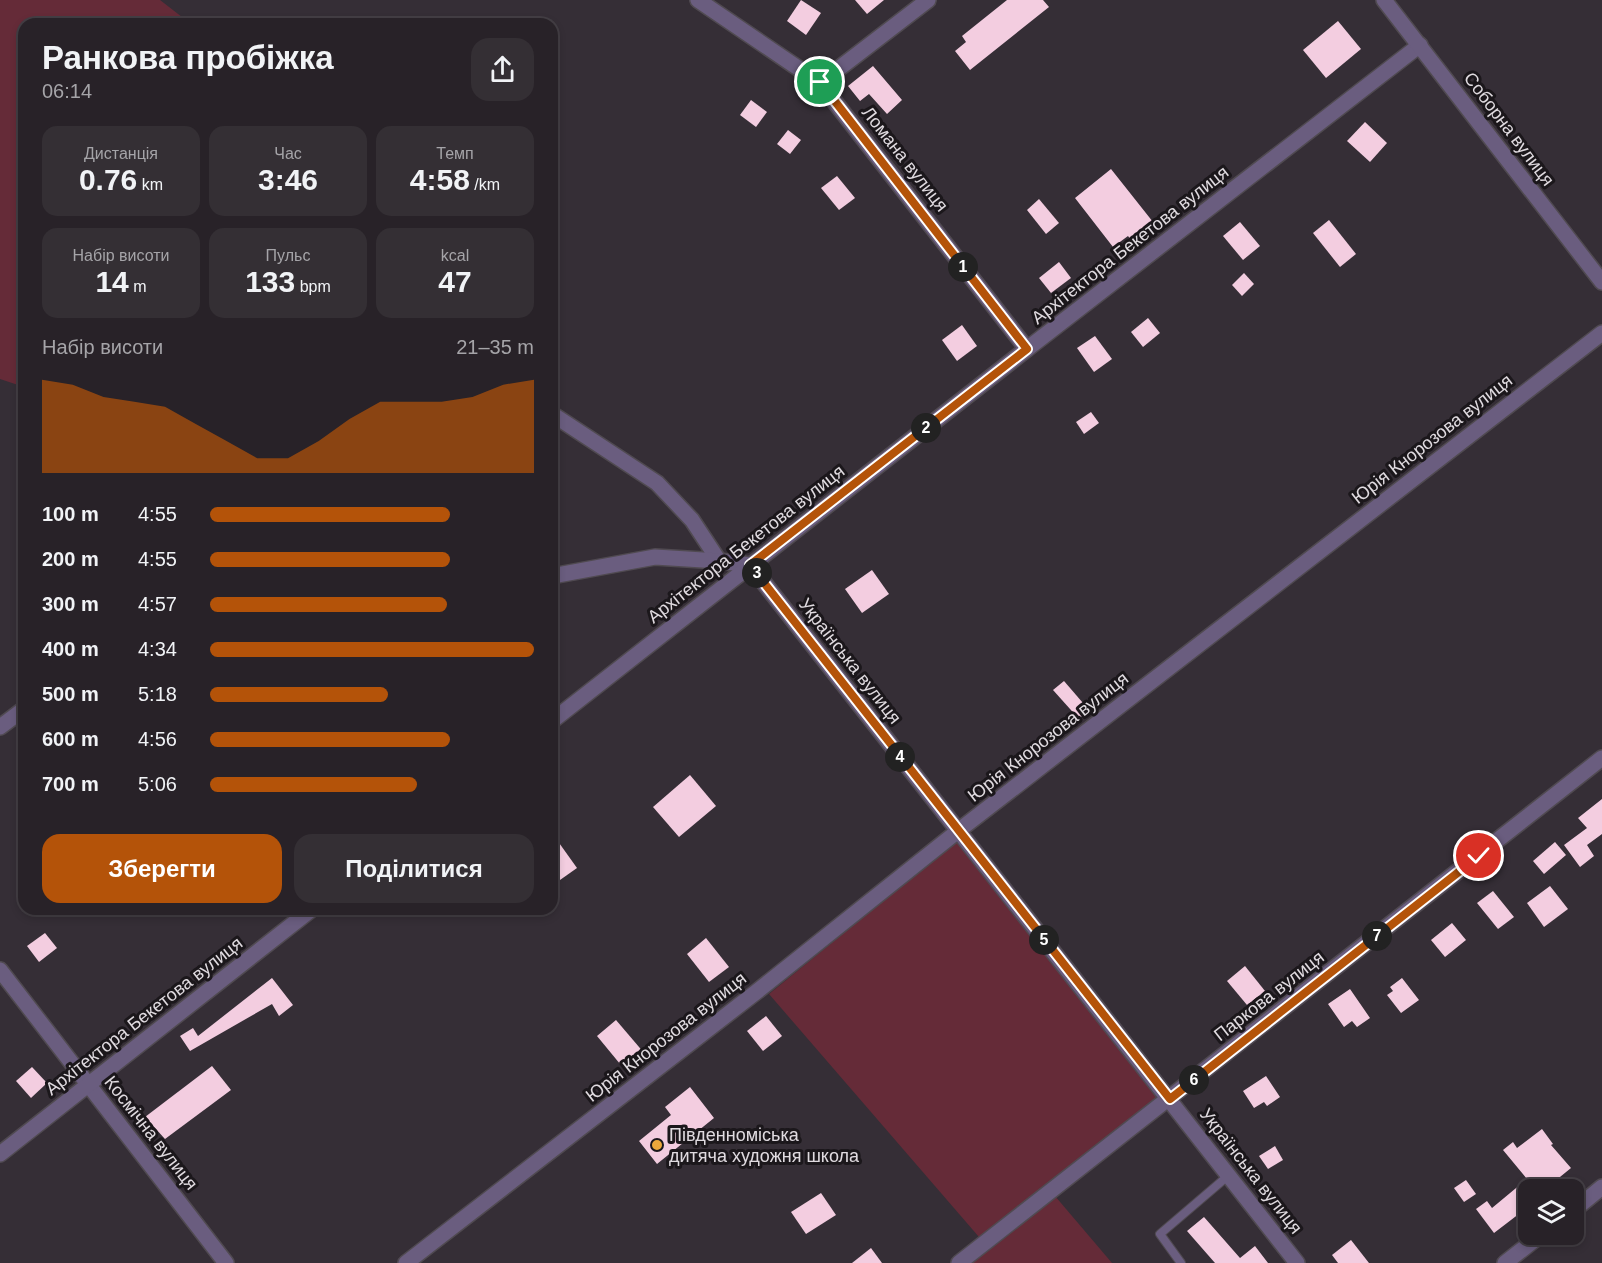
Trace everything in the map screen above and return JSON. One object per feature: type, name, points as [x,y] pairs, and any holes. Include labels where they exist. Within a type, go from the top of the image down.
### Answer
[{"type":"street","name":"Ломана вулиця","points":[[698,0],[820,82],[1027,349]]},
{"type":"street","points":[[820,82],[928,0]]},
{"type":"street","name":"Соборна вулиця","points":[[1384,0],[1602,282]]},
{"type":"street","name":"Архітектора Бекетова вулиця","points":[[558,716],[1420,45]]},
{"type":"street","name":"Юрія Кнорозова вулиця","points":[[406,1263],[755,993],[958,831],[1602,333]]},
{"type":"street","points":[[558,418],[657,483],[692,520],[719,561]]},
{"type":"street","points":[[558,575],[655,557],[750,565]]},
{"type":"street","name":"Українська вулиця","points":[[750,565],[1297,1263]]},
{"type":"street","points":[[0,727],[18,714]]},
{"type":"street","name":"Паркова вулиця","points":[[959,1263],[1602,758]]},
{"type":"street","name":"Архітектора Бекетова вулиця","points":[[0,1154],[304,915]]},
{"type":"street","name":"Космічна вулиця","points":[[0,970],[226,1263]]},
{"type":"street","points":[[1584,1202],[1602,1187]]},
{"type":"street","points":[[1505,1263],[1528,1245]]},
{"type":"lane","points":[[1181,1263],[1160,1234],[1230,1175]]},
{"type":"shaded area","points":[[0,0],[160,0],[183,18],[18,18],[18,385],[0,379]]},
{"type":"shaded area","points":[[958,840],[1160,1098],[979,1237],[769,994]]},
{"type":"shaded area","points":[[1055,1196],[1112,1263],[972,1263]]},
{"type":"building","points":[[801,0],[821,13],[806,35],[787,21]]},
{"type":"building","points":[[855,0],[884,0],[867,14]]},
{"type":"building","points":[[1007,0],[1043,0],[1049,7],[970,70],[955,51],[966,42],[962,36]]},
{"type":"building","points":[[1338,21],[1361,49],[1326,78],[1303,50]]},
{"type":"building","points":[[873,66],[902,100],[887,114],[869,94],[860,101],[848,86]]},
{"type":"building","points":[[751,100],[767,112],[756,127],[740,115]]},
{"type":"building","points":[[1365,122],[1387,143],[1370,162],[1347,141]]},
{"type":"building","points":[[788,130],[801,140],[790,154],[777,144]]},
{"type":"building","points":[[1111,169],[1153,222],[1131,240],[1128,236],[1113,247],[1075,198]]},
{"type":"building","points":[[837,176],[855,198],[839,210],[821,188]]},
{"type":"building","points":[[1039,199],[1059,223],[1046,234],[1027,210]]},
{"type":"building","points":[[1329,220],[1356,254],[1340,267],[1313,233]]},
{"type":"building","points":[[1240,222],[1260,246],[1243,260],[1223,236]]},
{"type":"building","points":[[1059,262],[1071,278],[1051,293],[1039,278]]},
{"type":"building","points":[[1244,273],[1254,284],[1242,296],[1232,285]]},
{"type":"building","points":[[1148,318],[1160,333],[1143,347],[1131,332]]},
{"type":"building","points":[[962,325],[977,346],[957,361],[942,340]]},
{"type":"building","points":[[1095,336],[1112,359],[1094,372],[1077,348]]},
{"type":"building","points":[[1091,412],[1099,423],[1084,434],[1076,422]]},
{"type":"building","points":[[872,570],[889,594],[862,613],[845,589]]},
{"type":"building","points":[[1064,681],[1089,710],[1079,719],[1053,690]]},
{"type":"building","points":[[690,775],[716,806],[679,837],[653,807]]},
{"type":"building","points":[[1602,799],[1602,834],[1587,845],[1594,856],[1580,867],[1564,845],[1587,828],[1578,818]]},
{"type":"building","points":[[558,841],[577,868],[560,880],[558,877]]},
{"type":"building","points":[[1555,842],[1566,855],[1544,874],[1533,861]]},
{"type":"building","points":[[1550,886],[1568,909],[1544,927],[1527,903]]},
{"type":"building","points":[[1493,891],[1514,917],[1498,929],[1477,903]]},
{"type":"building","points":[[1452,923],[1466,940],[1445,957],[1431,940]]},
{"type":"building","points":[[45,933],[57,948],[39,962],[27,946]]},
{"type":"building","points":[[706,938],[729,967],[709,982],[687,954]]},
{"type":"building","points":[[1245,966],[1265,991],[1247,1005],[1227,981]]},
{"type":"building","points":[[272,978],[293,1005],[279,1016],[272,1004],[190,1051],[180,1036],[193,1028],[198,1036]]},
{"type":"building","points":[[1402,978],[1419,1000],[1401,1013],[1387,995],[1393,991],[1390,987]]},
{"type":"building","points":[[1350,989],[1370,1018],[1357,1027],[1352,1021],[1344,1027],[1328,1004]]},
{"type":"building","points":[[766,1016],[782,1036],[763,1051],[747,1031]]},
{"type":"building","points":[[616,1020],[645,1054],[625,1070],[597,1036]]},
{"type":"building","points":[[212,1066],[231,1090],[165,1139],[145,1117]]},
{"type":"building","points":[[32,1067],[47,1083],[31,1098],[16,1081]]},
{"type":"building","points":[[1266,1076],[1280,1097],[1267,1106],[1264,1102],[1254,1108],[1243,1091]]},
{"type":"building","points":[[690,1087],[714,1118],[657,1164],[639,1141],[671,1115],[665,1107]]},
{"type":"building","points":[[1542,1129],[1553,1144],[1551,1145],[1571,1168],[1558,1179],[1527,1179],[1503,1150],[1513,1142],[1517,1148]]},
{"type":"building","points":[[1275,1146],[1283,1160],[1268,1169],[1259,1156]]},
{"type":"building","points":[[1466,1180],[1476,1194],[1464,1202],[1454,1188]]},
{"type":"building","points":[[1518,1186],[1518,1215],[1494,1233],[1476,1209],[1487,1201],[1492,1208]]},
{"type":"building","points":[[821,1193],[836,1215],[806,1234],[791,1212]]},
{"type":"building","points":[[1204,1217],[1240,1258],[1255,1246],[1268,1263],[1215,1263],[1187,1231]]},
{"type":"building","points":[[1351,1240],[1369,1263],[1338,1263],[1332,1255]]},
{"type":"building","points":[[871,1248],[882,1263],[852,1263]]},
{"type":"place","name":"Південноміська дитяча художня школа","points":[[657,1145]]},
{"type":"route","points":[[820,82],[1027,349],[750,565],[1170,1099],[1479,856]]}]
